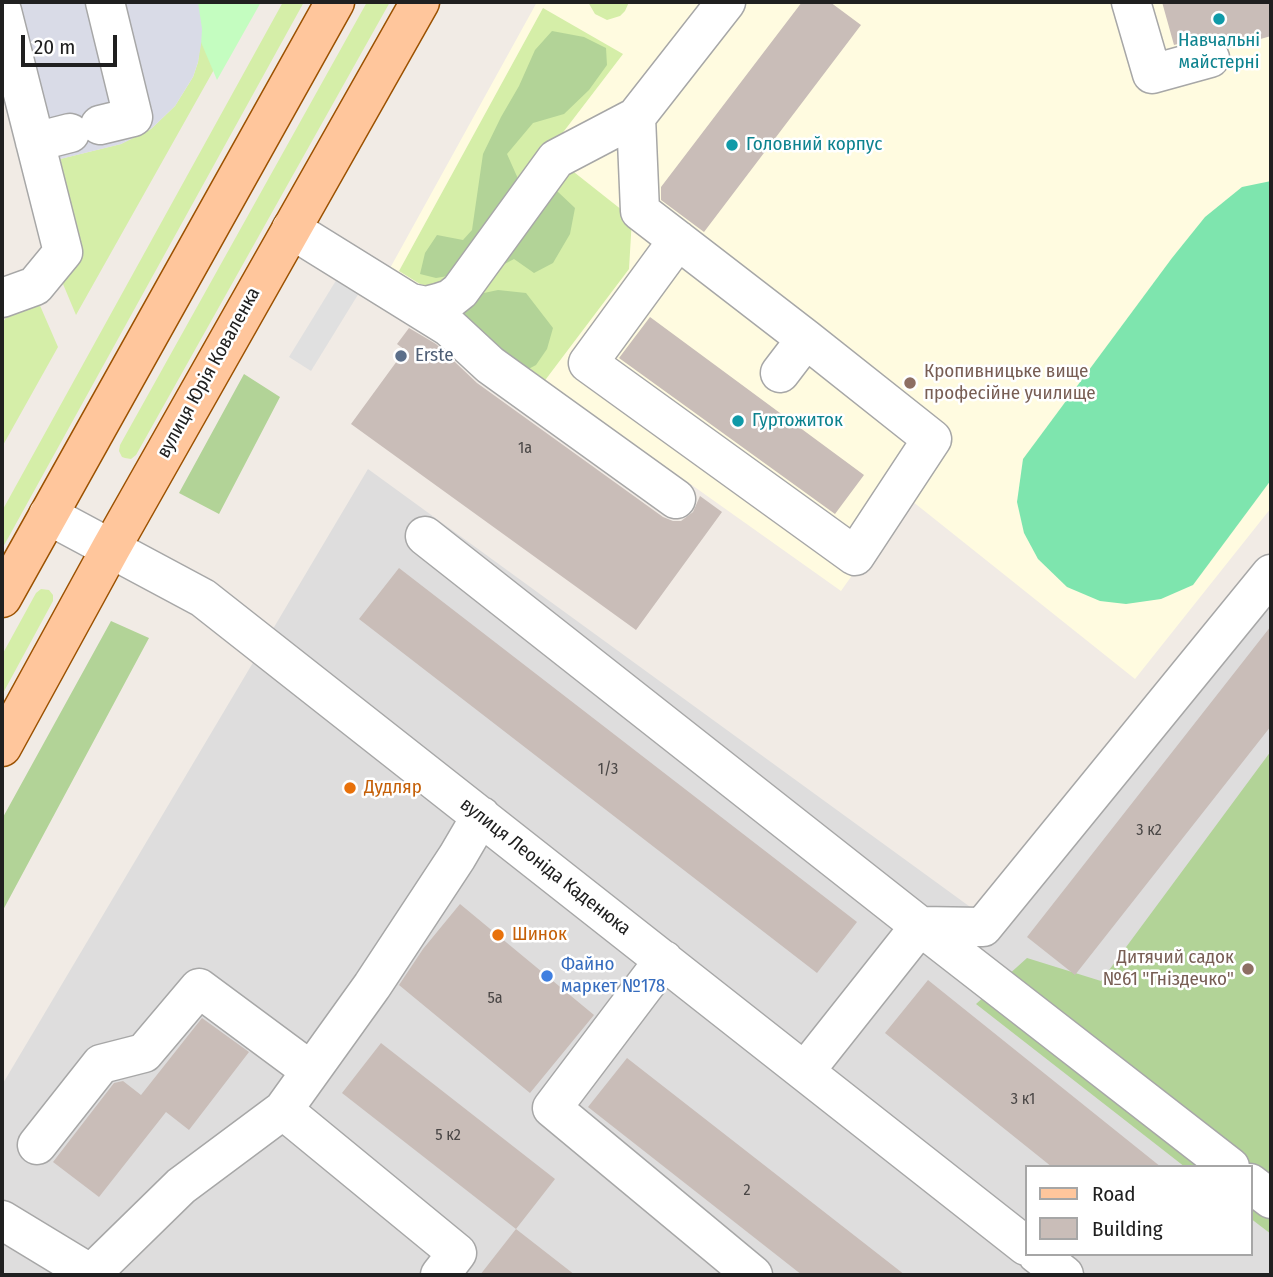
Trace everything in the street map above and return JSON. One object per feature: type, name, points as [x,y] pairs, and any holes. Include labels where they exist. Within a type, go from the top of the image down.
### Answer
[{"type":"main road","points":[[2,598],[335,2]]},
{"type":"main road","name":"вулиця Юрія Коваленка","points":[[2,747],[110,548],[420,2]]},
{"type":"street","points":[[68,133],[134,117],[105,2]]},
{"type":"street","points":[[411,303],[426,306],[450,299],[460,291],[556,159],[636,117],[726,2]]},
{"type":"street","points":[[1132,2],[1152,74],[1210,58]]},
{"type":"street","points":[[2,11],[68,133],[63,252],[34,286],[2,298]]},
{"type":"street","points":[[636,117],[640,211],[678,240],[806,339],[932,439],[855,556],[588,363],[678,240]]},
{"type":"street","points":[[291,229],[449,327],[490,365],[676,499]]},
{"type":"street","points":[[780,373],[806,339]]},
{"type":"street","name":"вулиця Леоніда Каденюка","points":[[48,515],[202,598],[1024,1243]]},
{"type":"street","points":[[425,536],[1227,1165]]},
{"type":"street","points":[[920,926],[982,927],[1271,574]]},
{"type":"street","points":[[2,1220],[91,1275],[181,1185],[282,1110],[372,986],[481,816]]},
{"type":"street","points":[[805,1072],[920,926]]},
{"type":"street","points":[[664,960],[552,1108],[753,1275]]},
{"type":"street","points":[[37,1145],[101,1064],[144,1053],[199,988],[311,1071]]},
{"type":"street","points":[[282,1110],[457,1253],[439,1275]]},
{"type":"street","points":[[1252,1185],[1271,1199]]},
{"type":"street","points":[[1040,1256],[1064,1275]]},
{"type":"shaded area","points":[[15,2],[198,2],[202,29],[201,45],[193,77],[175,106],[151,129],[121,144],[56,160]]},
{"type":"shaded area","name":"Кропивницьке вище професійне училище","points":[[537,2],[1271,2],[1271,508],[1135,679],[907,497],[841,591],[389,270]]},
{"type":"shaded area","points":[[340,274],[362,288],[311,371],[289,357]]},
{"type":"shaded area","points":[[368,469],[984,917],[1271,562],[1271,1275],[2,1275],[2,1085]]},
{"type":"green space","points":[[184,2],[261,2],[217,80]]},
{"type":"green space","points":[[252,2],[76,315],[63,284],[79,253],[56,160],[121,144],[151,129],[175,106],[193,77],[198,62],[202,28]]},
{"type":"green space","points":[[283,2],[304,2],[2,549],[2,511]]},
{"type":"green space","points":[[367,2],[390,2],[136,455],[131,459],[122,457],[120,445]]},
{"type":"green space","points":[[588,2],[629,2],[620,16],[607,20],[595,14]]},
{"type":"green space","points":[[543,8],[623,54],[458,277],[432,287],[420,284],[399,271]]},
{"type":"green space","points":[[552,31],[584,37],[606,48],[607,65],[589,90],[564,114],[533,123],[507,154],[519,181],[532,187],[557,191],[575,208],[570,234],[553,263],[534,273],[514,259],[497,268],[436,278],[420,274],[425,253],[437,235],[463,240],[472,230],[483,154],[535,50]]},
{"type":"green space","points":[[565,165],[632,218],[629,269],[543,383],[455,319]]},
{"type":"green space","points":[[1271,181],[1271,480],[1193,585],[1161,599],[1126,604],[1100,601],[1067,587],[1038,559],[1024,533],[1017,502],[1023,459],[1205,217],[1242,187]]},
{"type":"green space","points":[[498,290],[526,293],[553,328],[547,349],[536,365],[521,373],[449,313],[465,297]]},
{"type":"green space","points":[[38,301],[58,347],[2,447],[2,323],[13,309]]},
{"type":"green space","points":[[244,374],[280,397],[219,514],[179,493]]},
{"type":"green space","points":[[41,589],[49,590],[53,601],[2,695],[2,655],[36,593]]},
{"type":"green space","points":[[111,621],[149,638],[2,912],[2,819]]},
{"type":"green space","points":[[1271,751],[1271,1234],[1252,1220],[1252,1165],[1182,1165],[976,1004],[1027,958],[1101,981]]},
{"type":"building","name":"Головний корпус","points":[[802,2],[830,2],[861,25],[704,232],[661,200],[661,187]]},
{"type":"building","name":"Навчальні майстерні","points":[[1162,2],[1271,2],[1271,36],[1229,48],[1225,42],[1215,37],[1204,37],[1174,45]]},
{"type":"building","name":"Гуртожиток","points":[[650,317],[864,475],[835,514],[619,358]]},
{"type":"building","points":[[409,328],[436,344],[477,383],[663,517],[681,521],[693,512],[700,496],[722,512],[636,630],[351,424],[405,350],[397,344]]},
{"type":"building","points":[[399,568],[857,922],[817,973],[359,619]]},
{"type":"building","points":[[1271,626],[1271,726],[1075,975],[1027,937]]},
{"type":"building","points":[[460,904],[594,1015],[530,1093],[399,985],[423,949]]},
{"type":"building","points":[[928,980],[1159,1165],[1050,1165],[885,1033]]},
{"type":"building","points":[[202,1018],[249,1052],[189,1130],[166,1112],[99,1197],[53,1162],[114,1083],[123,1081],[141,1095]]},
{"type":"building","points":[[381,1043],[555,1179],[516,1229],[342,1093]]},
{"type":"building","points":[[627,1058],[905,1275],[802,1275],[588,1107]]},
{"type":"building","points":[[516,1229],[575,1275],[480,1275]]},
{"type":"place","name":"Навчальні майстерні","points":[[1219,19]]},
{"type":"place","name":"Головний корпус","points":[[732,145]]},
{"type":"place","name":"Erste","points":[[401,356]]},
{"type":"place","name":"Кропивницьке вище професійне училище","points":[[910,383]]},
{"type":"place","name":"Гуртожиток","points":[[738,421]]},
{"type":"place","name":"Дудляр","points":[[350,788]]},
{"type":"place","name":"Шинок","points":[[498,935]]},
{"type":"place","name":"Дитячий садок №61 \"Гніздечко\"","points":[[1248,969]]},
{"type":"place","name":"Файно маркет №178","points":[[547,976]]}]
